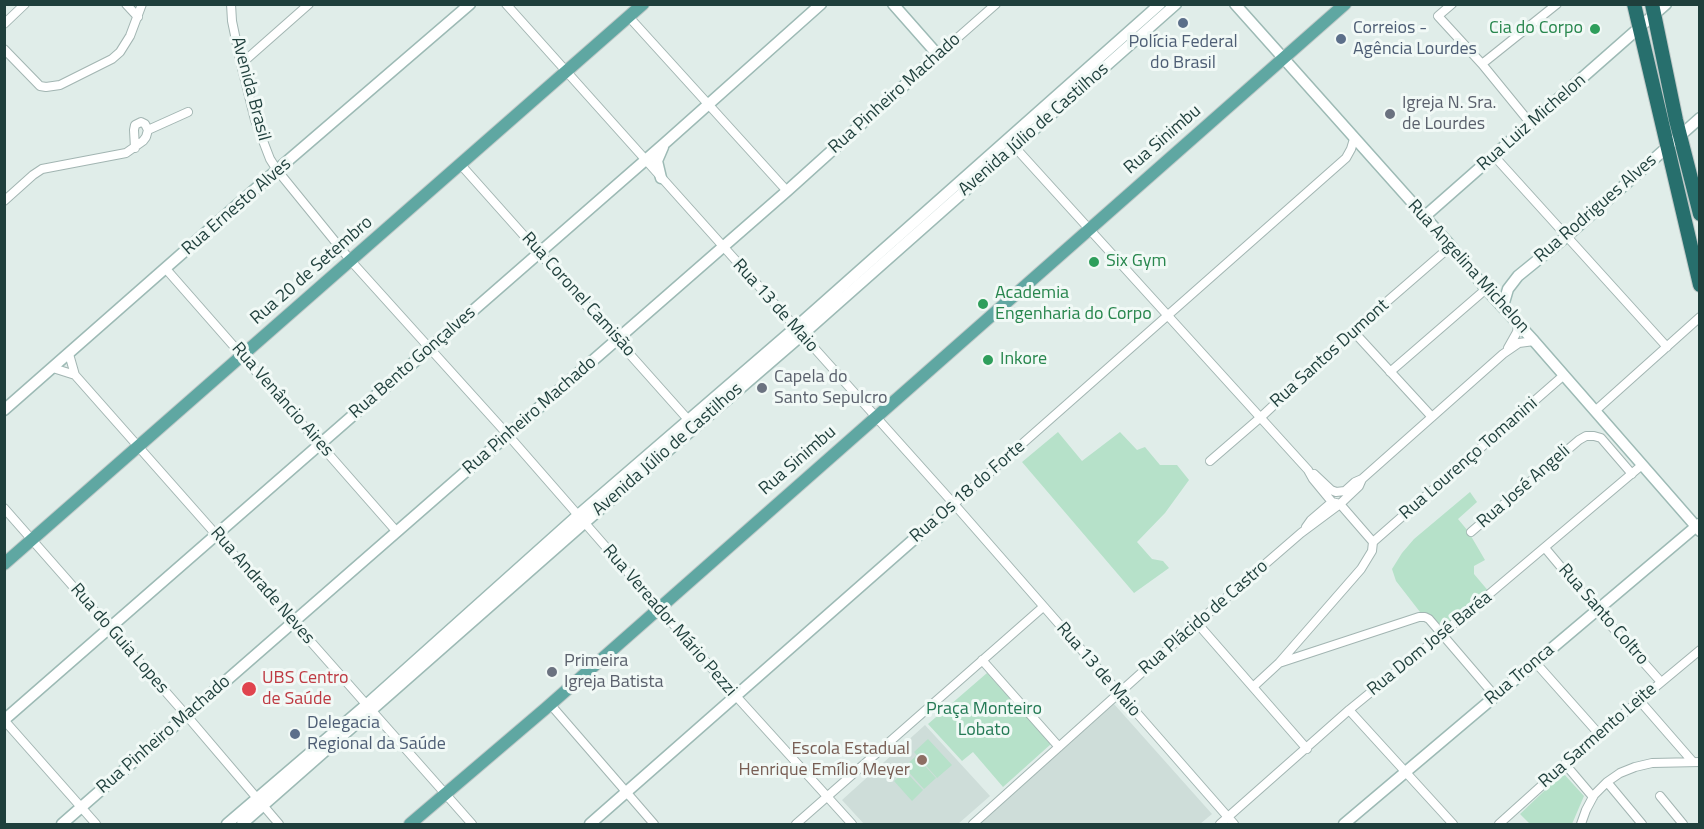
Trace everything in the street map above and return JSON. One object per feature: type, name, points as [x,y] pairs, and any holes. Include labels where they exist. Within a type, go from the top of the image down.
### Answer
[{"type":"highway","points":[[1634,4],[1700,285]]},
{"type":"highway","points":[[1654,10],[1680,135],[1700,214]]},
{"type":"main road","name":"Rua 20 de Setembro","points":[[4,564],[461,165],[565,78],[643,4]]},
{"type":"main road","name":"Rua Sinimbu","points":[[410,825],[1345,4]]},
{"type":"street","points":[[4,24],[25,4]]},
{"type":"street","points":[[126,4],[138,16]]},
{"type":"street","points":[[4,50],[40,86],[60,86],[112,59],[120,52],[126,45],[142,4]]},
{"type":"street","name":"Avenida Brasil","points":[[231,4],[232,21],[255,120],[270,159],[277,170]]},
{"type":"street","name":"Rua Ernesto Alves","points":[[4,410],[470,4]]},
{"type":"street","name":"Rua 13 de Maio","points":[[506,4],[565,78],[645,160],[954,504],[1234,825]]},
{"type":"street","name":"Rua Bento Gonçalves","points":[[4,720],[709,105],[820,4]]},
{"type":"street","points":[[893,4],[938,55]]},
{"type":"street","name":"Rua Pinheiro Machado","points":[[62,825],[787,191],[996,4]]},
{"type":"street","name":"Avenida Júlio de Castilhos","points":[[228,825],[260,803],[637,470],[798,332],[1011,142],[1160,4]]},
{"type":"street","name":"Avenida Júlio de Castilhos","points":[[1011,142],[1176,4]]},
{"type":"street","name":"Rua Angelina Michelon","points":[[1235,4],[1698,527]]},
{"type":"street","points":[[1452,4],[1438,16],[1482,64],[1531,124]]},
{"type":"street","points":[[1482,64],[1557,4]]},
{"type":"street","name":"Rua Luiz Michelon","points":[[1424,217],[1640,27],[1654,10],[1666,4]]},
{"type":"street","points":[[241,64],[303,6]]},
{"type":"street","points":[[629,17],[787,191]]},
{"type":"street","points":[[148,130],[188,112]]},
{"type":"street","name":"Rua Rodrigues Alves","points":[[1503,306],[1508,289],[1518,276],[1566,237],[1700,118]]},
{"type":"street","points":[[4,201],[33,175],[42,170],[126,153],[135,147],[146,137],[148,130],[141,122],[135,125],[135,147]]},
{"type":"street","name":"Rua Os 18 do Forte","points":[[1346,158],[1354,139]]},
{"type":"street","points":[[1011,142],[1308,470],[1336,492],[1345,490],[1362,479]]},
{"type":"street","points":[[661,178],[657,161],[665,143]]},
{"type":"street","name":"Rua Os 18 do Forte","points":[[590,825],[1346,158],[1355,153],[1366,153]]},
{"type":"street","points":[[1494,156],[1667,347]]},
{"type":"street","name":"Rua Coronel Camisão","points":[[461,165],[692,423]]},
{"type":"street","name":"Rua Vereador Mário Pezzi","points":[[277,170],[351,261],[508,435],[658,609],[852,825]]},
{"type":"street","name":"Rua Santos Dumont","points":[[1210,462],[1353,331],[1451,246]]},
{"type":"street","name":"Rua Venâncio Aires","points":[[166,269],[397,532]]},
{"type":"street","points":[[1390,372],[1486,289]]},
{"type":"street","points":[[1595,411],[1700,317]]},
{"type":"street","name":"Rua Plácido de Castro","points":[[1503,354],[1514,340],[1518,324]]},
{"type":"street","points":[[1353,331],[1432,417]]},
{"type":"street","name":"Rua Plácido de Castro","points":[[974,825],[1197,623],[1336,503],[1359,486],[1362,479],[1503,354],[1519,344],[1534,341]]},
{"type":"street","name":"Rua Andrade Neves","points":[[69,354],[75,375],[472,825]]},
{"type":"street","points":[[53,368],[75,375]]},
{"type":"street","name":"Rua Lourenço Tomanini","points":[[1373,542],[1564,375]]},
{"type":"street","name":"Rua José Angeli","points":[[1471,532],[1579,440],[1587,436],[1601,438],[1632,474]]},
{"type":"street","name":"Rua Dom José Baréa","points":[[1220,825],[1349,710],[1642,465]]},
{"type":"street","points":[[1253,687],[1279,663],[1361,569],[1372,551],[1373,542],[1313,479],[1308,470]]},
{"type":"street","name":"Rua do Guia Lopes","points":[[4,508],[187,716],[279,825]]},
{"type":"street","name":"Rua Tronca","points":[[1344,825],[1698,527]]},
{"type":"street","name":"Rua Santo Coltro","points":[[1545,548],[1661,682]]},
{"type":"street","points":[[795,825],[1043,607]]},
{"type":"street","points":[[1279,663],[1419,617],[1425,617],[1430,619],[1495,696]]},
{"type":"street","points":[[1197,623],[1307,749]]},
{"type":"street","name":"Rua Sarmento Leite","points":[[1498,825],[1599,734],[1700,650]]},
{"type":"street","points":[[982,660],[1059,747]]},
{"type":"street","points":[[1535,662],[1599,734]]},
{"type":"street","points":[[1639,700],[1696,762]]},
{"type":"street","points":[[550,704],[654,825]]},
{"type":"street","points":[[1349,710],[1452,825]]},
{"type":"street","points":[[4,720],[96,825]]},
{"type":"street","points":[[1581,825],[1593,796],[1620,773],[1652,764],[1696,762]]},
{"type":"street","points":[[1565,764],[1593,796]]},
{"type":"street","points":[[1607,782],[1642,825]]},
{"type":"street","points":[[1660,796],[1683,825]]},
{"type":"street","name":"Avenida Júlio de Castilhos","points":[[242,825],[260,803]]},
{"type":"shaded area","points":[[1114,704],[1212,814],[1200,824],[980,824]]},
{"type":"shaded area","name":"Escola Estadual Henrique Emílio Meyer","points":[[925,725],[990,796],[958,824],[864,824],[842,800]]},
{"type":"green space","points":[[1058,432],[1082,461],[1120,432],[1137,450],[1145,447],[1160,465],[1177,465],[1189,480],[1165,513],[1137,542],[1152,559],[1163,561],[1169,568],[1134,593],[1022,462]]},
{"type":"green space","points":[[1470,492],[1477,502],[1458,519],[1485,560],[1474,566],[1474,574],[1490,593],[1443,633],[1427,615],[1420,612],[1396,581],[1392,569],[1414,539]]},
{"type":"green space","name":"Praça Monteiro Lobato","points":[[987,673],[1051,744],[1003,787],[973,752],[962,761],[928,724]]},
{"type":"green space","points":[[928,739],[952,765],[937,778],[914,752]]},
{"type":"green space","points":[[916,756],[936,778],[924,789],[904,767]]},
{"type":"green space","points":[[905,771],[923,790],[912,801],[894,781]]},
{"type":"green space","points":[[1563,773],[1584,796],[1572,824],[1530,824],[1520,814]]},
{"type":"place","name":"Polícia Federal do Brasil","points":[[1183,23]]},
{"type":"place","name":"Cia do Corpo","points":[[1595,29]]},
{"type":"place","name":"Correios - Agência Lourdes","points":[[1341,39]]},
{"type":"place","name":"Igreja N. Sra. de Lourdes","points":[[1390,114]]},
{"type":"place","name":"Six Gym","points":[[1094,262]]},
{"type":"place","name":"Academia Engenharia do Corpo","points":[[983,304]]},
{"type":"place","name":"Inkore","points":[[988,360]]},
{"type":"place","name":"Capela do Santo Sepulcro","points":[[762,388]]},
{"type":"place","name":"Primeira Igreja Batista","points":[[552,672]]},
{"type":"place","name":"UBS Centro de Saúde","points":[[249,689]]},
{"type":"place","name":"Delegacia Regional da Saúde","points":[[295,734]]},
{"type":"place","name":"Escola Estadual Henrique Emílio Meyer","points":[[922,760]]}]
